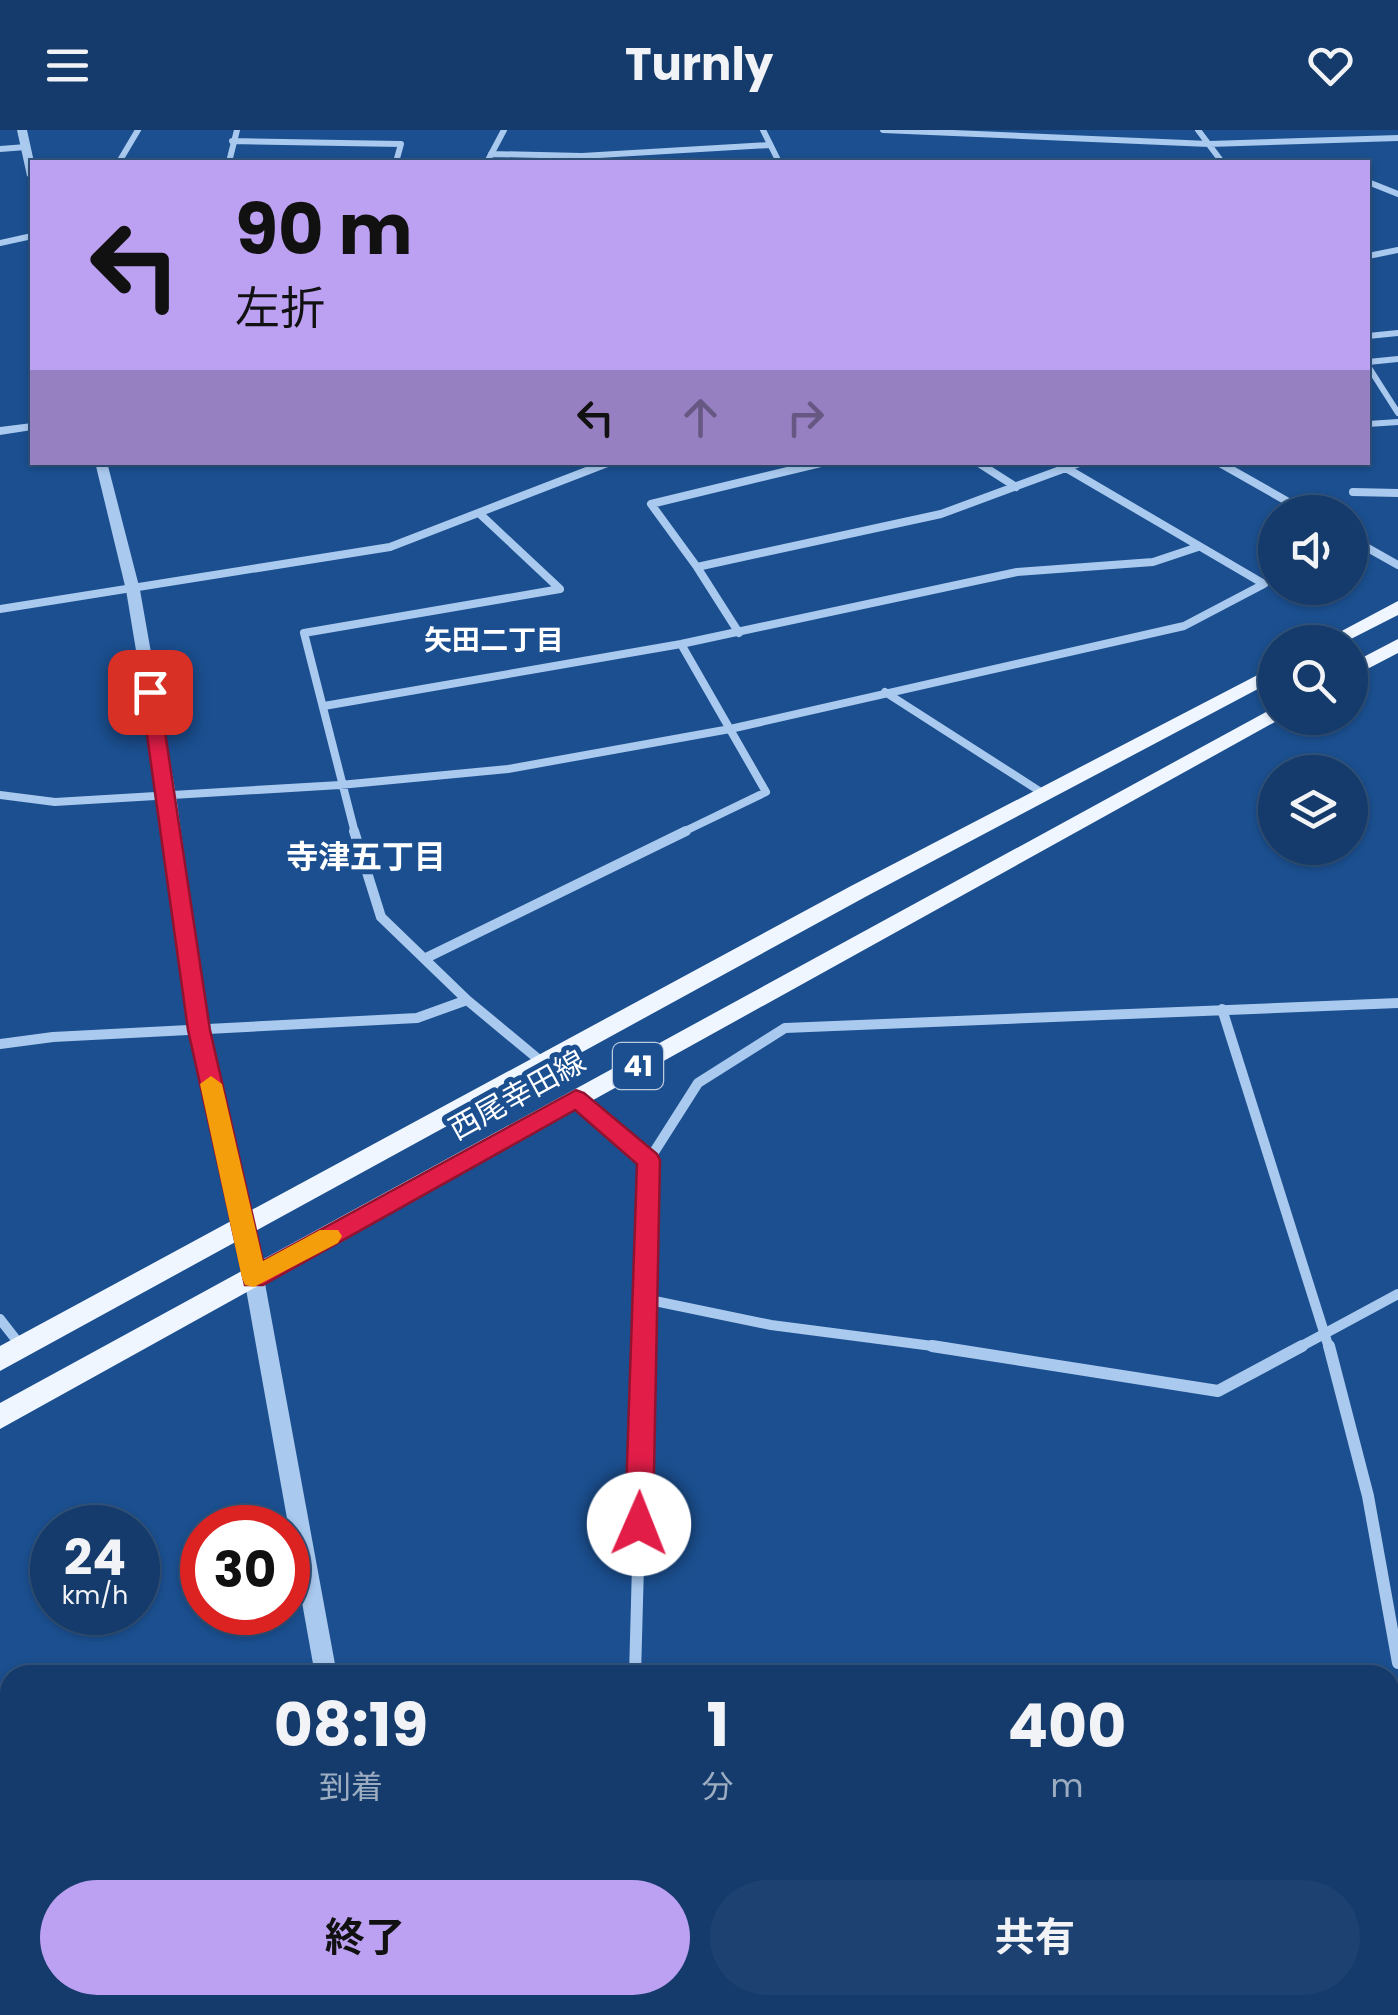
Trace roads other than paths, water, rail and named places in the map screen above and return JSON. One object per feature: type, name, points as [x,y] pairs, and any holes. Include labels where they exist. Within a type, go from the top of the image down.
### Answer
[{"type":"main road","points":[[1364,625],[1398,608]]},
{"type":"main road","points":[[1368,662],[1398,645]]},
{"type":"main road","name":"西尾幸田線","points":[[0,1360],[543,1062],[1258,681]]},
{"type":"main road","name":"西尾幸田線","points":[[0,1416],[1258,722]]},
{"type":"street","points":[[22,130],[30,166]]},
{"type":"street","points":[[120,160],[138,130]]},
{"type":"street","points":[[229,160],[236,130]]},
{"type":"street","points":[[488,160],[504,130]]},
{"type":"street","points":[[763,130],[778,160]]},
{"type":"street","points":[[883,130],[1209,144],[1398,138]]},
{"type":"street","points":[[1058,130],[1066,139]]},
{"type":"street","points":[[1198,130],[1221,160]]},
{"type":"street","points":[[232,141],[401,144],[397,160]]},
{"type":"street","points":[[491,154],[582,156],[770,145]]},
{"type":"street","points":[[0,150],[26,147]]},
{"type":"street","points":[[1370,183],[1398,194]]},
{"type":"street","points":[[0,244],[30,236]]},
{"type":"street","points":[[1370,256],[1398,250]]},
{"type":"street","points":[[1370,336],[1398,333]]},
{"type":"street","points":[[1370,366],[1398,359]]},
{"type":"street","points":[[1370,369],[1393,398],[1398,413]]},
{"type":"street","points":[[1370,424],[1398,422]]},
{"type":"street","points":[[0,431],[30,428]]},
{"type":"street","points":[[102,465],[133,590],[168,795],[199,1030],[254,1278],[324,1665]]},
{"type":"street","points":[[0,609],[390,548],[602,465]]},
{"type":"street","points":[[739,633],[650,504],[812,465]]},
{"type":"street","points":[[983,465],[1016,486]]},
{"type":"street","points":[[697,567],[940,514],[1074,465]]},
{"type":"street","points":[[1223,465],[1276,495]]},
{"type":"street","points":[[0,795],[54,802],[340,785],[508,769],[730,728],[1184,626],[1264,584],[1066,468]]},
{"type":"street","points":[[1353,492],[1398,492]]},
{"type":"street","points":[[480,514],[560,589],[304,633],[340,785],[381,917],[467,1000],[543,1062]]},
{"type":"street","points":[[324,706],[739,633],[1017,572],[1153,562],[1198,547]]},
{"type":"street","points":[[1368,548],[1398,565]]},
{"type":"street","points":[[426,958],[766,792],[680,644]]},
{"type":"street","points":[[885,692],[1044,794]]},
{"type":"street","points":[[0,1044],[53,1037],[417,1018],[467,1000]]},
{"type":"street","points":[[636,1665],[648,1160],[698,1082],[785,1028],[1398,1004]]},
{"type":"street","points":[[1222,1009],[1327,1334],[1385,1566],[1398,1662]]},
{"type":"street","points":[[576,1098],[648,1160]]},
{"type":"street","points":[[644,1299],[771,1325],[898,1340],[1218,1391],[1398,1294]]},
{"type":"street","points":[[0,1319],[23,1348]]},
{"type":"district","name":"矢田二丁目","points":[[494,640]]},
{"type":"district","name":"寺津五丁目","points":[[366,856]]}]
